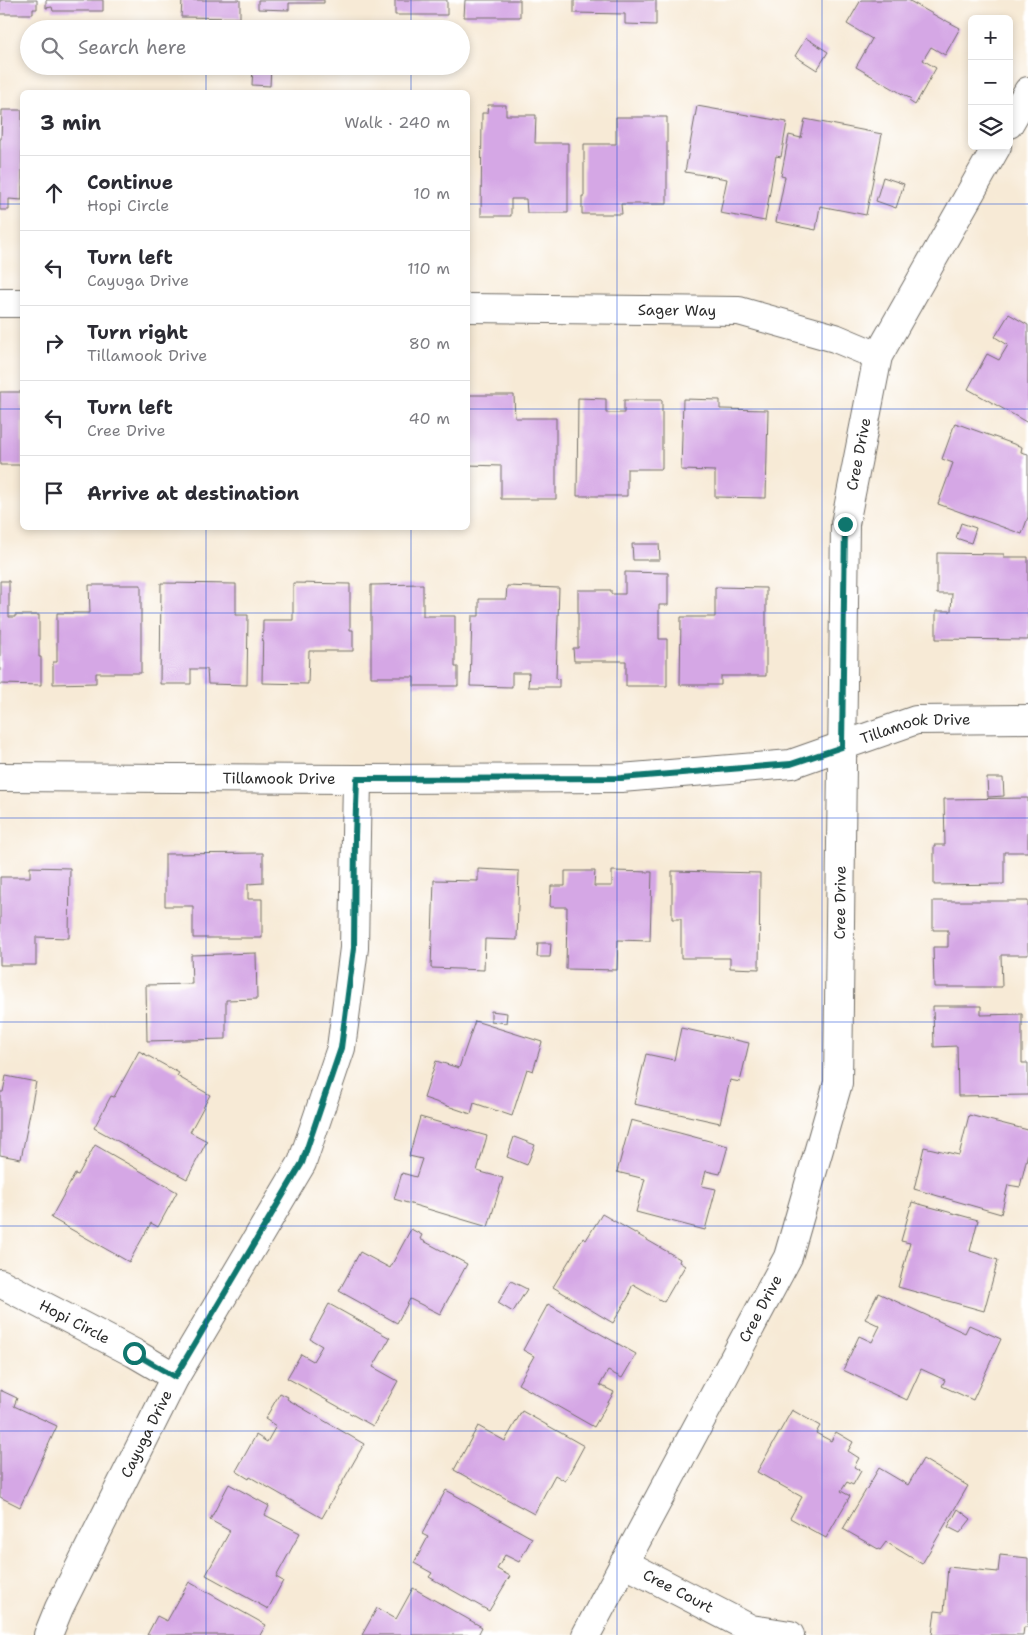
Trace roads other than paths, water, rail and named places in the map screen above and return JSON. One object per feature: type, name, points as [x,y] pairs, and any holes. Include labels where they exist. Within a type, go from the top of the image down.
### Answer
[{"type":"street","points":[[1013,117],[1028,91]]},
{"type":"street","name":"Cree Drive","points":[[586,1635],[788,1257],[838,1083],[845,524],[878,356],[995,150]]},
{"type":"street","points":[[0,302],[20,303]]},
{"type":"street","name":"Sager Way","points":[[470,308],[739,311],[835,338],[878,356]]},
{"type":"street","name":"Tillamook Drive","points":[[0,776],[357,779],[621,778],[791,764],[916,720],[1028,719]]},
{"type":"street","name":"Cayuga Drive","points":[[48,1635],[58,1608],[175,1377],[302,1163],[341,1048],[354,948],[357,779]]},
{"type":"street","name":"Hopi Circle","points":[[0,1283],[134,1353],[175,1377]]},
{"type":"street","name":"Cree Court","points":[[624,1563],[751,1629],[790,1635]]}]
